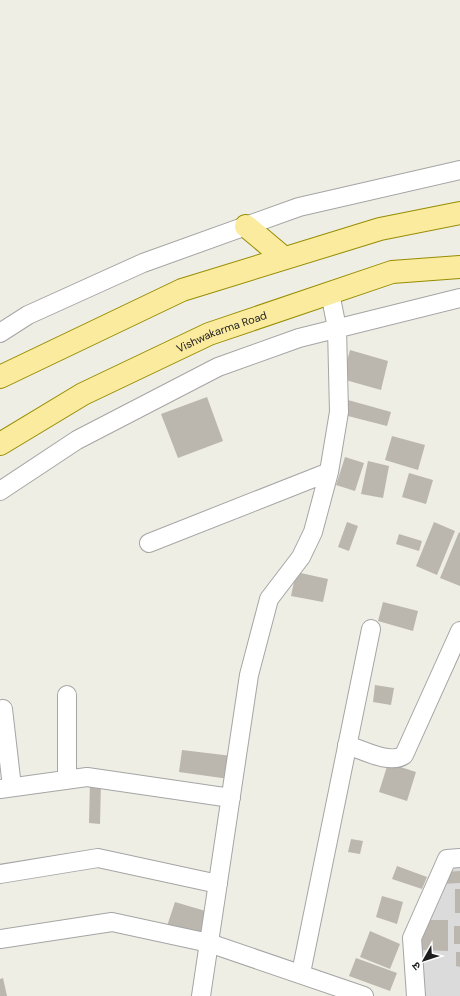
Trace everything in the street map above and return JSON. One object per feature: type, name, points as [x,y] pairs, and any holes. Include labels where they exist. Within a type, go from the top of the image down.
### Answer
[{"type":"main road","points":[[0,377],[182,290],[380,229],[460,213]]},
{"type":"main road","points":[[246,226],[284,258]]},
{"type":"main road","name":"Vishwakarma Road","points":[[0,444],[83,394],[209,334],[392,272],[460,267]]},
{"type":"street","points":[[0,334],[28,315],[143,263],[299,207],[460,170]]},
{"type":"street","points":[[201,996],[249,675],[269,599],[302,558],[313,532],[329,472],[339,412],[337,328],[330,293]]},
{"type":"street","points":[[0,491],[77,440],[218,367],[299,338],[460,298]]},
{"type":"street","points":[[149,543],[329,472]]},
{"type":"street","points":[[301,974],[371,629]]},
{"type":"street","points":[[347,745],[387,758],[398,759],[404,754],[460,631]]},
{"type":"street","points":[[67,695],[67,779]]},
{"type":"street","points":[[3,710],[6,788],[87,776],[230,798]]},
{"type":"street","points":[[0,874],[98,858],[218,884]]},
{"type":"street","points":[[416,996],[412,938],[447,859],[460,858]]},
{"type":"street","points":[[0,939],[112,922],[209,943],[364,996]]},
{"type":"shaded area","points":[[460,864],[460,996],[406,996],[407,941],[433,877]]},
{"type":"building","points":[[350,350],[388,361],[381,390],[342,379]]},
{"type":"building","points":[[207,397],[223,441],[178,458],[161,414]]},
{"type":"building","points":[[348,400],[391,412],[387,426],[344,415]]},
{"type":"building","points":[[392,436],[425,445],[418,470],[385,460]]},
{"type":"building","points":[[345,457],[364,463],[355,491],[336,485]]},
{"type":"building","points":[[368,461],[389,466],[383,498],[361,494]]},
{"type":"building","points":[[409,473],[433,480],[426,504],[402,497]]},
{"type":"building","points":[[347,522],[358,526],[349,551],[338,547]]},
{"type":"building","points":[[434,522],[455,531],[437,575],[416,566]]},
{"type":"building","points":[[459,532],[460,533],[460,586],[440,578]]},
{"type":"building","points":[[399,534],[422,541],[419,551],[396,544]]},
{"type":"building","points":[[296,572],[328,579],[323,602],[291,596]]},
{"type":"building","points":[[383,602],[418,611],[413,631],[378,621]]},
{"type":"building","points":[[375,685],[394,688],[391,705],[373,702]]},
{"type":"building","points":[[182,750],[232,756],[229,779],[179,772]]},
{"type":"building","points":[[388,763],[416,772],[407,801],[379,792]]},
{"type":"building","points":[[90,781],[101,781],[100,824],[89,823]]},
{"type":"building","points":[[351,839],[363,841],[360,854],[348,852]]},
{"type":"building","points":[[397,866],[427,877],[422,889],[392,879]]},
{"type":"building","points":[[460,871],[460,883],[443,884],[443,872]]},
{"type":"building","points":[[455,889],[460,889],[460,913],[455,913]]},
{"type":"building","points":[[382,896],[403,902],[397,924],[376,917]]},
{"type":"building","points":[[175,902],[209,912],[202,937],[167,926]]},
{"type":"building","points":[[422,920],[448,920],[448,951],[422,950]]},
{"type":"building","points":[[454,926],[460,926],[460,944],[454,944]]},
{"type":"building","points":[[370,931],[400,944],[390,969],[360,957]]},
{"type":"building","points":[[456,952],[460,952],[460,967],[456,966]]},
{"type":"building","points":[[356,958],[397,973],[390,991],[349,976]]},
{"type":"building","points":[[3,978],[7,996],[0,996],[0,979]]}]
